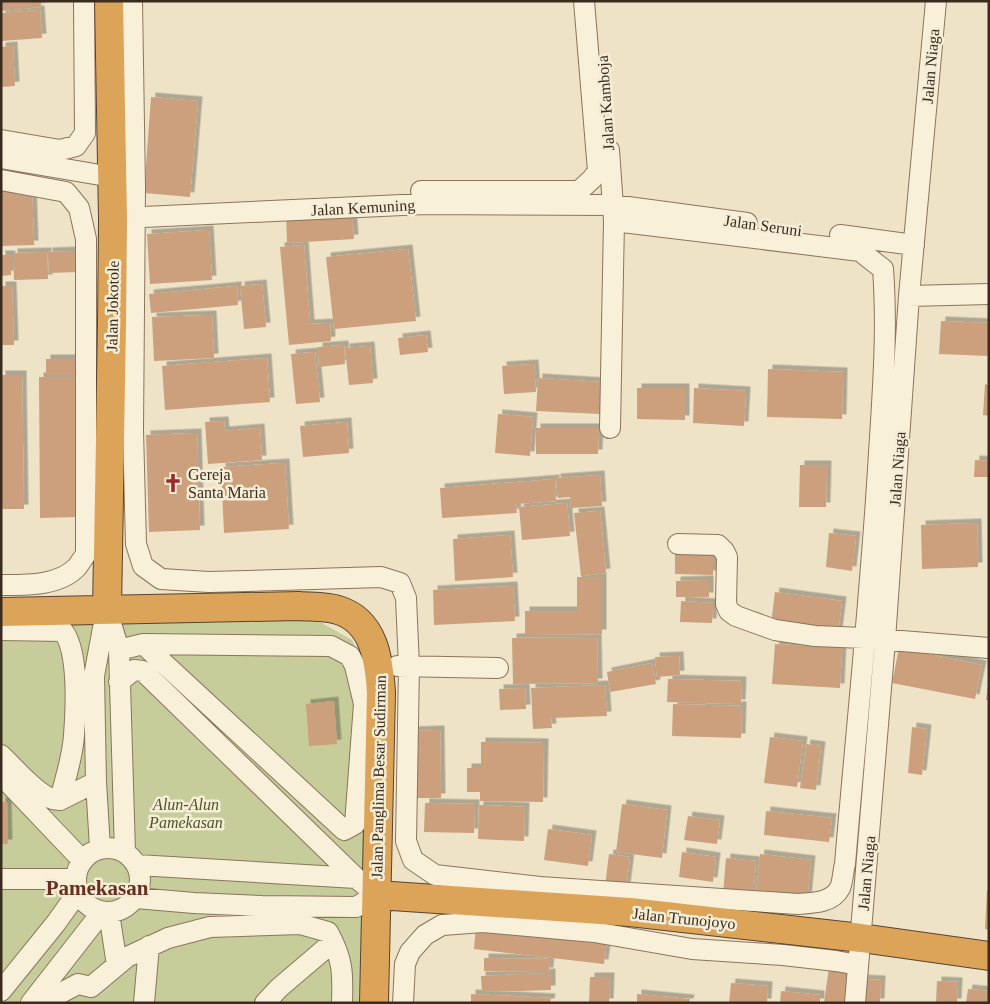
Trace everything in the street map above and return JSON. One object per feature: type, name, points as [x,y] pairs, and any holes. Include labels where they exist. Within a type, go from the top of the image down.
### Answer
[{"type":"highway","name":"Jalan Jokotole","points":[[106,610],[112,324],[127,213],[112,177],[109,1]]},
{"type":"highway","name":"Jalan Panglima Besar Sudirman","points":[[1,612],[299,606],[336,609],[354,617],[366,629],[380,666],[381,693],[374,1003]]},
{"type":"highway","name":"Jalan Trunojoyo","points":[[377,895],[630,912],[861,938],[989,956]]},
{"type":"street","points":[[1,140],[60,150],[76,146],[85,133],[84,1]]},
{"type":"street","points":[[132,1],[127,213],[136,544],[143,566],[161,579],[209,582],[381,577],[400,583],[406,598],[408,666],[406,841],[413,860],[435,875],[540,887],[798,904],[814,903],[831,898],[840,888],[845,864],[875,510],[886,302],[883,269],[860,251],[614,213]]},
{"type":"street","points":[[127,213],[448,190],[579,191],[598,171],[584,1]]},
{"type":"street","name":"Jalan Kamboja","points":[[597,1],[614,213],[610,428]]},
{"type":"street","name":"Jalan Niaga","points":[[856,1003],[885,640],[909,296],[936,1]]},
{"type":"street","points":[[1,158],[112,177]]},
{"type":"street","points":[[1,180],[66,192],[79,208],[86,240],[86,554],[76,568],[60,578],[44,583],[1,585]]},
{"type":"street","name":"Jalan Kemuning","points":[[127,213],[424,204],[614,213]]},
{"type":"street","name":"Jalan Seruni","points":[[614,213],[914,245]]},
{"type":"street","points":[[909,296],[989,294]]},
{"type":"street","points":[[678,544],[718,546],[724,551],[727,557],[726,604],[729,611],[736,616],[775,630],[814,636],[989,648]]},
{"type":"street","points":[[106,610],[119,650],[131,858],[140,876],[140,887],[136,898],[129,906],[119,911],[105,913],[83,902],[77,886],[77,869],[87,855],[100,848],[113,848],[131,858],[356,878]]},
{"type":"street","points":[[100,848],[96,782],[94,676],[106,610]]},
{"type":"street","points":[[1,630],[63,632],[69,639],[75,671],[74,736],[60,800]]},
{"type":"street","points":[[119,650],[144,644],[331,646],[350,656],[355,666],[364,704],[355,824],[344,830],[144,644]]},
{"type":"street","points":[[380,666],[498,668]]},
{"type":"street","points":[[120,682],[134,670],[143,670],[356,878],[377,895],[356,907],[233,904],[136,898]]},
{"type":"street","points":[[1,755],[43,795],[55,800],[60,800],[96,782]]},
{"type":"street","points":[[1,775],[82,860]]},
{"type":"street","points":[[1,880],[77,886]]},
{"type":"street","points":[[1,991],[56,923],[77,886]]},
{"type":"street","points":[[105,913],[117,965]]},
{"type":"street","points":[[31,1003],[105,913]]},
{"type":"street","points":[[403,1003],[405,964],[410,952],[425,934],[442,925],[483,922],[585,931],[692,948],[783,955],[858,965]]},
{"type":"street","points":[[51,1003],[57,995],[78,984],[91,995],[126,957],[168,938],[210,927],[300,924],[328,932],[334,942],[340,957],[343,978],[342,1003]]},
{"type":"street","points":[[265,1003],[279,988],[334,942]]},
{"type":"street","points":[[144,1003],[149,946]]},
{"type":"green space","name":"Alun-Alun Pamekasan","points":[[1,617],[288,617],[322,623],[352,640],[361,659],[372,696],[367,1003],[1,1003]]},
{"type":"building","points":[[1,1],[41,1],[41,7],[1,11]]},
{"type":"building","points":[[40,10],[42,38],[1,41],[1,13]]},
{"type":"building","points":[[13,46],[15,86],[1,87],[1,47]]},
{"type":"building","points":[[151,97],[198,101],[190,197],[144,193]]},
{"type":"building","points":[[1,188],[32,188],[34,245],[1,246]]},
{"type":"building","points":[[352,209],[354,239],[287,243],[286,212]]},
{"type":"building","points":[[209,230],[212,280],[150,284],[147,234]]},
{"type":"building","points":[[304,245],[310,324],[330,323],[331,341],[289,345],[280,247]]},
{"type":"building","points":[[408,249],[416,321],[334,329],[326,257]]},
{"type":"building","points":[[77,251],[78,272],[49,273],[48,252]]},
{"type":"building","points":[[47,252],[48,279],[14,280],[13,253]]},
{"type":"building","points":[[1,255],[11,255],[11,275],[1,276]]},
{"type":"building","points":[[262,284],[266,327],[244,329],[240,286]]},
{"type":"building","points":[[1,286],[12,286],[14,345],[1,345]]},
{"type":"building","points":[[237,286],[238,305],[151,313],[149,294]]},
{"type":"building","points":[[212,315],[214,358],[154,361],[152,317]]},
{"type":"building","points":[[941,321],[989,323],[989,356],[939,354]]},
{"type":"building","points":[[426,335],[428,352],[400,355],[398,338]]},
{"type":"building","points":[[344,345],[345,364],[319,367],[318,347]]},
{"type":"building","points":[[370,346],[373,383],[349,385],[345,348]]},
{"type":"building","points":[[315,352],[320,402],[296,404],[291,354]]},
{"type":"building","points":[[267,358],[270,402],[165,410],[162,366]]},
{"type":"building","points":[[46,359],[75,359],[76,375],[46,375]]},
{"type":"building","points":[[534,364],[536,392],[504,394],[502,366]]},
{"type":"building","points":[[768,369],[843,372],[842,419],[767,417]]},
{"type":"building","points":[[1,375],[22,375],[24,509],[1,509]]},
{"type":"building","points":[[39,377],[76,377],[77,517],[40,518]]},
{"type":"building","points":[[538,378],[602,382],[600,414],[536,411]]},
{"type":"building","points":[[985,384],[989,385],[989,416],[983,415]]},
{"type":"building","points":[[637,388],[685,388],[685,420],[637,419]]},
{"type":"building","points":[[694,388],[746,391],[744,426],[693,423]]},
{"type":"building","points":[[498,414],[533,417],[530,456],[495,453]]},
{"type":"building","points":[[224,421],[225,431],[260,428],[262,460],[208,464],[205,422]]},
{"type":"building","points":[[347,422],[349,453],[303,457],[300,426]]},
{"type":"building","points":[[536,428],[599,428],[598,454],[536,454]]},
{"type":"building","name":"Gereja Santa Maria","points":[[197,433],[200,530],[149,532],[146,435]]},
{"type":"building","points":[[975,460],[989,461],[989,477],[974,477]]},
{"type":"building","points":[[285,463],[289,529],[224,533],[221,467]]},
{"type":"building","points":[[800,465],[827,465],[826,507],[799,507]]},
{"type":"building","points":[[600,475],[602,506],[571,508],[570,497],[558,498],[556,478]]},
{"type":"building","points":[[555,479],[556,501],[516,504],[517,513],[442,518],[440,488]]},
{"type":"building","points":[[567,503],[570,536],[522,540],[519,507]]},
{"type":"building","points":[[600,511],[606,573],[581,576],[574,513]]},
{"type":"building","points":[[977,523],[978,567],[922,569],[921,525]]},
{"type":"building","points":[[829,533],[856,536],[852,571],[826,567]]},
{"type":"building","points":[[510,535],[513,577],[455,581],[453,539]]},
{"type":"building","points":[[675,554],[713,554],[713,575],[675,574]]},
{"type":"building","points":[[577,577],[602,577],[602,634],[525,635],[525,611],[577,611]]},
{"type":"building","points":[[709,580],[709,597],[676,597],[676,581]]},
{"type":"building","points":[[513,586],[515,621],[434,625],[433,590]]},
{"type":"building","points":[[775,592],[842,601],[838,633],[771,624]]},
{"type":"building","points":[[681,601],[713,603],[712,623],[680,622]]},
{"type":"building","points":[[597,637],[598,683],[513,684],[512,638]]},
{"type":"building","points":[[775,644],[842,648],[840,688],[772,684]]},
{"type":"building","points":[[899,648],[982,665],[975,699],[892,683]]},
{"type":"building","points":[[679,656],[680,675],[657,677],[655,657]]},
{"type":"building","points":[[652,663],[656,684],[610,692],[607,672]]},
{"type":"building","points":[[668,679],[742,681],[741,704],[667,702]]},
{"type":"building","points":[[605,685],[607,716],[551,718],[552,728],[533,729],[531,688]]},
{"type":"building","points":[[989,685],[989,701],[986,700]]},
{"type":"building","points":[[525,688],[526,709],[500,710],[499,689]]},
{"type":"building","points":[[334,701],[337,744],[309,746],[306,704]]},
{"type":"building","points":[[673,704],[742,706],[741,738],[672,736]]},
{"type":"building","points":[[912,727],[927,729],[922,775],[908,773]]},
{"type":"building","points":[[440,730],[441,798],[411,798],[409,731]]},
{"type":"building","points":[[770,737],[803,741],[797,787],[764,783]]},
{"type":"building","points":[[481,742],[544,743],[543,802],[480,801],[480,792],[467,792],[467,768],[481,768]]},
{"type":"building","points":[[806,744],[821,746],[816,790],[800,788]]},
{"type":"building","points":[[1,802],[7,802],[8,844],[1,844]]},
{"type":"building","points":[[425,803],[475,804],[474,833],[424,832]]},
{"type":"building","points":[[622,804],[667,810],[662,858],[616,852]]},
{"type":"building","points":[[479,805],[525,807],[524,841],[478,839]]},
{"type":"building","points":[[766,811],[832,818],[829,842],[764,835]]},
{"type":"building","points":[[688,816],[720,820],[717,844],[684,840]]},
{"type":"building","points":[[548,829],[592,835],[588,866],[544,860]]},
{"type":"building","points":[[682,852],[716,857],[713,882],[679,877]]},
{"type":"building","points":[[609,854],[630,857],[626,888],[605,886]]},
{"type":"building","points":[[760,854],[811,860],[807,901],[756,895]]},
{"type":"building","points":[[726,858],[756,861],[753,897],[723,894]]},
{"type":"building","points":[[987,890],[989,890],[989,930],[985,929]]},
{"type":"building","points":[[476,925],[607,940],[604,964],[474,949]]},
{"type":"building","points":[[484,958],[550,959],[549,972],[484,971]]},
{"type":"building","points":[[829,967],[852,969],[847,1003],[824,1003]]},
{"type":"building","points":[[551,973],[551,990],[482,992],[481,976]]},
{"type":"building","points":[[590,977],[610,977],[609,1003],[589,1003]]},
{"type":"building","points":[[860,979],[881,980],[880,1003],[859,1003]]},
{"type":"building","points":[[937,981],[958,982],[957,1003],[936,1003]]},
{"type":"building","points":[[731,983],[768,986],[767,1003],[729,1003]]},
{"type":"building","points":[[968,989],[989,991],[989,1003],[966,1003]]},
{"type":"building","points":[[781,991],[820,995],[820,1003],[780,1003]]},
{"type":"building","points":[[471,994],[551,998],[550,1003],[471,1003]]},
{"type":"building","points":[[637,994],[690,999],[689,1003],[637,1003]]},
{"type":"place","name":"Gereja Santa Maria","points":[[173,483]]},
{"type":"district","name":"Pamekasan","points":[[97,888]]}]
